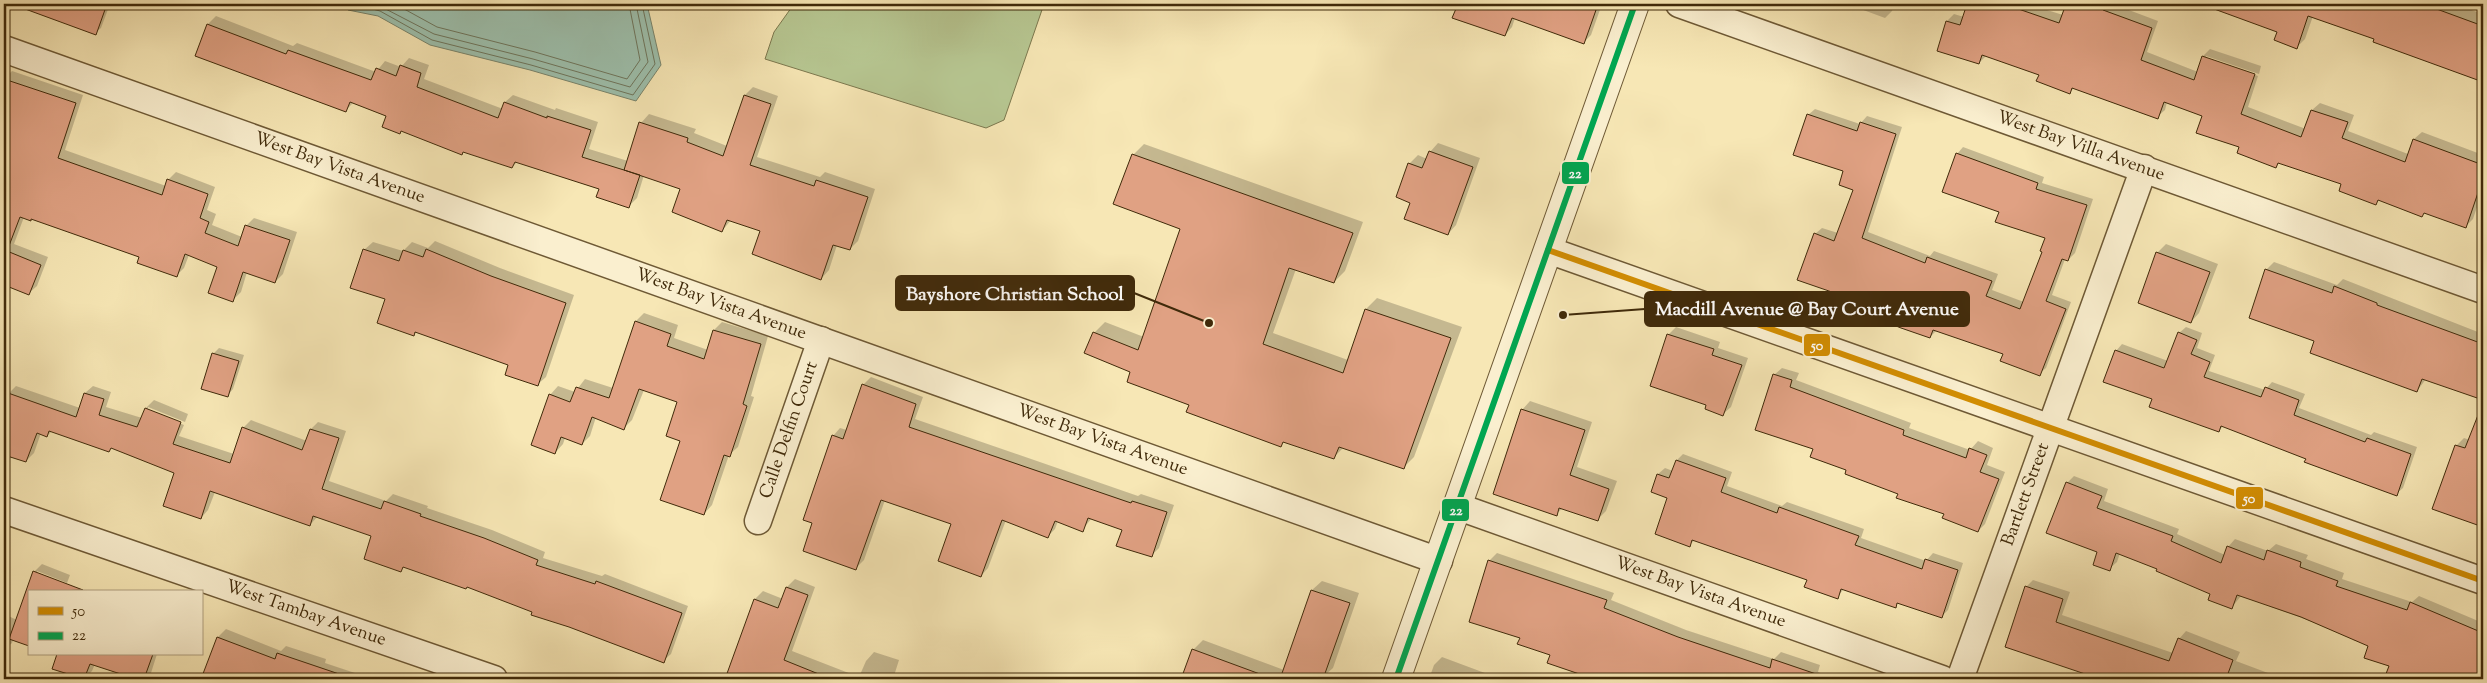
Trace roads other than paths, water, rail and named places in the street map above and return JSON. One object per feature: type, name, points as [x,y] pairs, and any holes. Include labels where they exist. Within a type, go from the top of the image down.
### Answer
[{"type":"street","points":[[1396,679],[1440,561],[1636,4]]},
{"type":"street","name":"West Bay Villa Avenue","points":[[1679,4],[2483,290]]},
{"type":"street","name":"West Bay Vista Avenue","points":[[4,49],[1440,561]]},
{"type":"street","name":"Bartlett Street","points":[[1960,679],[2052,428],[2144,168]]},
{"type":"street","points":[[1548,250],[2483,581]]},
{"type":"street","name":"Calle Delfin Court","points":[[758,521],[821,340]]},
{"type":"street","name":"West Bay Vista Avenue","points":[[1459,507],[1942,679]]},
{"type":"street","name":"West Tambay Avenue","points":[[4,510],[494,679]]},
{"type":"water","points":[[350,4],[647,4],[661,65],[636,101],[530,70],[430,45],[378,16],[348,10]]},
{"type":"place","name":"Macdill Avenue @ Bay Court Avenue","points":[[1563,315]]},
{"type":"place","name":"Bayshore Christian School","points":[[1209,323]]}]
